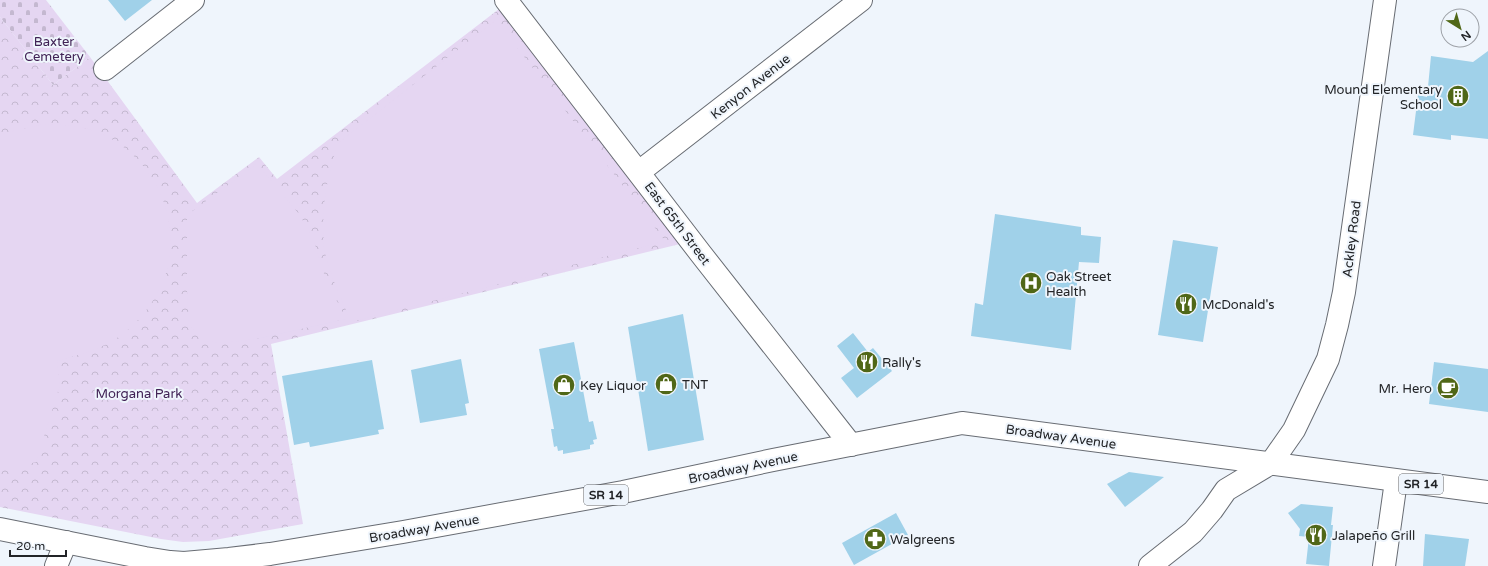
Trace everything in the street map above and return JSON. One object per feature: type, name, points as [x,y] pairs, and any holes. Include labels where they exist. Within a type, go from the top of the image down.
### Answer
[{"type":"main road","points":[[106,69],[193,0]]},
{"type":"main road","name":"East 65th Street","points":[[506,0],[706,260],[851,445]]},
{"type":"main road","name":"Kenyon Avenue","points":[[639,172],[860,0]]},
{"type":"main road","name":"Ackley Road","points":[[1271,463],[1294,430],[1328,359],[1337,325],[1344,292],[1385,0]]},
{"type":"main road","name":"Broadway Avenue","points":[[0,529],[145,558],[184,563],[260,555],[403,532],[623,492],[962,423],[1488,492]]},
{"type":"main road","points":[[1150,566],[1193,532],[1212,510],[1226,490],[1271,463]]},
{"type":"main road","points":[[1384,566],[1396,481]]},
{"type":"main road","points":[[56,566],[66,542]]},
{"type":"green space","name":"Baxter Cemetery","points":[[0,0],[46,0],[90,57],[53,85],[0,17]]},
{"type":"green space","name":"Morgana Park","points":[[499,9],[680,244],[271,344],[303,524],[209,541],[183,542],[0,507],[0,17],[53,85],[90,57],[197,203],[259,157],[277,179]]},
{"type":"green space","points":[[496,20],[665,241],[351,322],[333,279],[324,248],[324,205],[328,179],[337,144]]},
{"type":"green space","points":[[50,124],[93,130],[123,146],[137,159],[149,174],[159,191],[166,209],[170,228],[171,247],[168,266],[157,294],[145,312],[131,327],[116,339],[100,347],[57,361],[60,385],[36,462],[0,471],[0,134]]},
{"type":"green space","points":[[257,164],[299,214],[313,238],[325,277],[346,319],[256,339],[222,343],[206,341],[196,335],[189,322],[187,291],[187,215]]},
{"type":"building","points":[[108,0],[152,0],[125,21]]},
{"type":"building","name":"Mound Elementary School","points":[[1488,51],[1488,139],[1451,135],[1451,140],[1413,135],[1418,95],[1427,97],[1431,56],[1473,62]]},
{"type":"building","name":"Oak Street Health","points":[[995,214],[1081,227],[1081,235],[1101,237],[1099,263],[1079,262],[1071,350],[971,336],[975,303],[983,305]]},
{"type":"building","name":"McDonald's","points":[[1173,240],[1218,247],[1203,342],[1158,335]]},
{"type":"building","name":"TNT","points":[[683,314],[704,440],[648,451],[628,327]]},
{"type":"building","name":"Rally's","points":[[853,333],[868,352],[873,348],[892,371],[857,398],[841,378],[854,368],[837,346]]},
{"type":"building","name":"Key Liquor","points":[[574,342],[589,422],[593,421],[597,439],[593,440],[594,444],[590,445],[590,449],[563,454],[563,450],[558,451],[557,446],[554,447],[551,429],[554,429],[539,349]]},
{"type":"building","points":[[461,359],[469,403],[465,404],[467,415],[420,423],[411,370]]},
{"type":"building","points":[[372,360],[384,429],[378,430],[379,434],[310,447],[309,442],[294,445],[282,376]]},
{"type":"building","points":[[1434,362],[1488,369],[1488,412],[1429,404]]},
{"type":"building","points":[[1129,472],[1164,477],[1125,507],[1107,484]]},
{"type":"building","name":"Jalapeño Grill","points":[[1301,504],[1333,507],[1331,525],[1333,525],[1329,566],[1306,564],[1309,537],[1299,536],[1300,529],[1288,513]]},
{"type":"building","name":"Walgreens","points":[[896,513],[908,535],[854,565],[842,543]]},
{"type":"building","points":[[1425,534],[1469,539],[1465,566],[1423,566]]},
{"type":"place","name":"Mound Elementary School","points":[[1458,96]]},
{"type":"place","name":"Oak Street Health","points":[[1031,283]]},
{"type":"place","name":"McDonald's","points":[[1186,304]]},
{"type":"place","name":"Rally's","points":[[867,362]]},
{"type":"place","name":"TNT","points":[[666,384]]},
{"type":"place","name":"Key Liquor","points":[[564,385]]},
{"type":"place","name":"Mr. Hero","points":[[1448,388]]},
{"type":"place","name":"Jalapeño Grill","points":[[1316,535]]},
{"type":"place","name":"Walgreens","points":[[875,539]]}]
